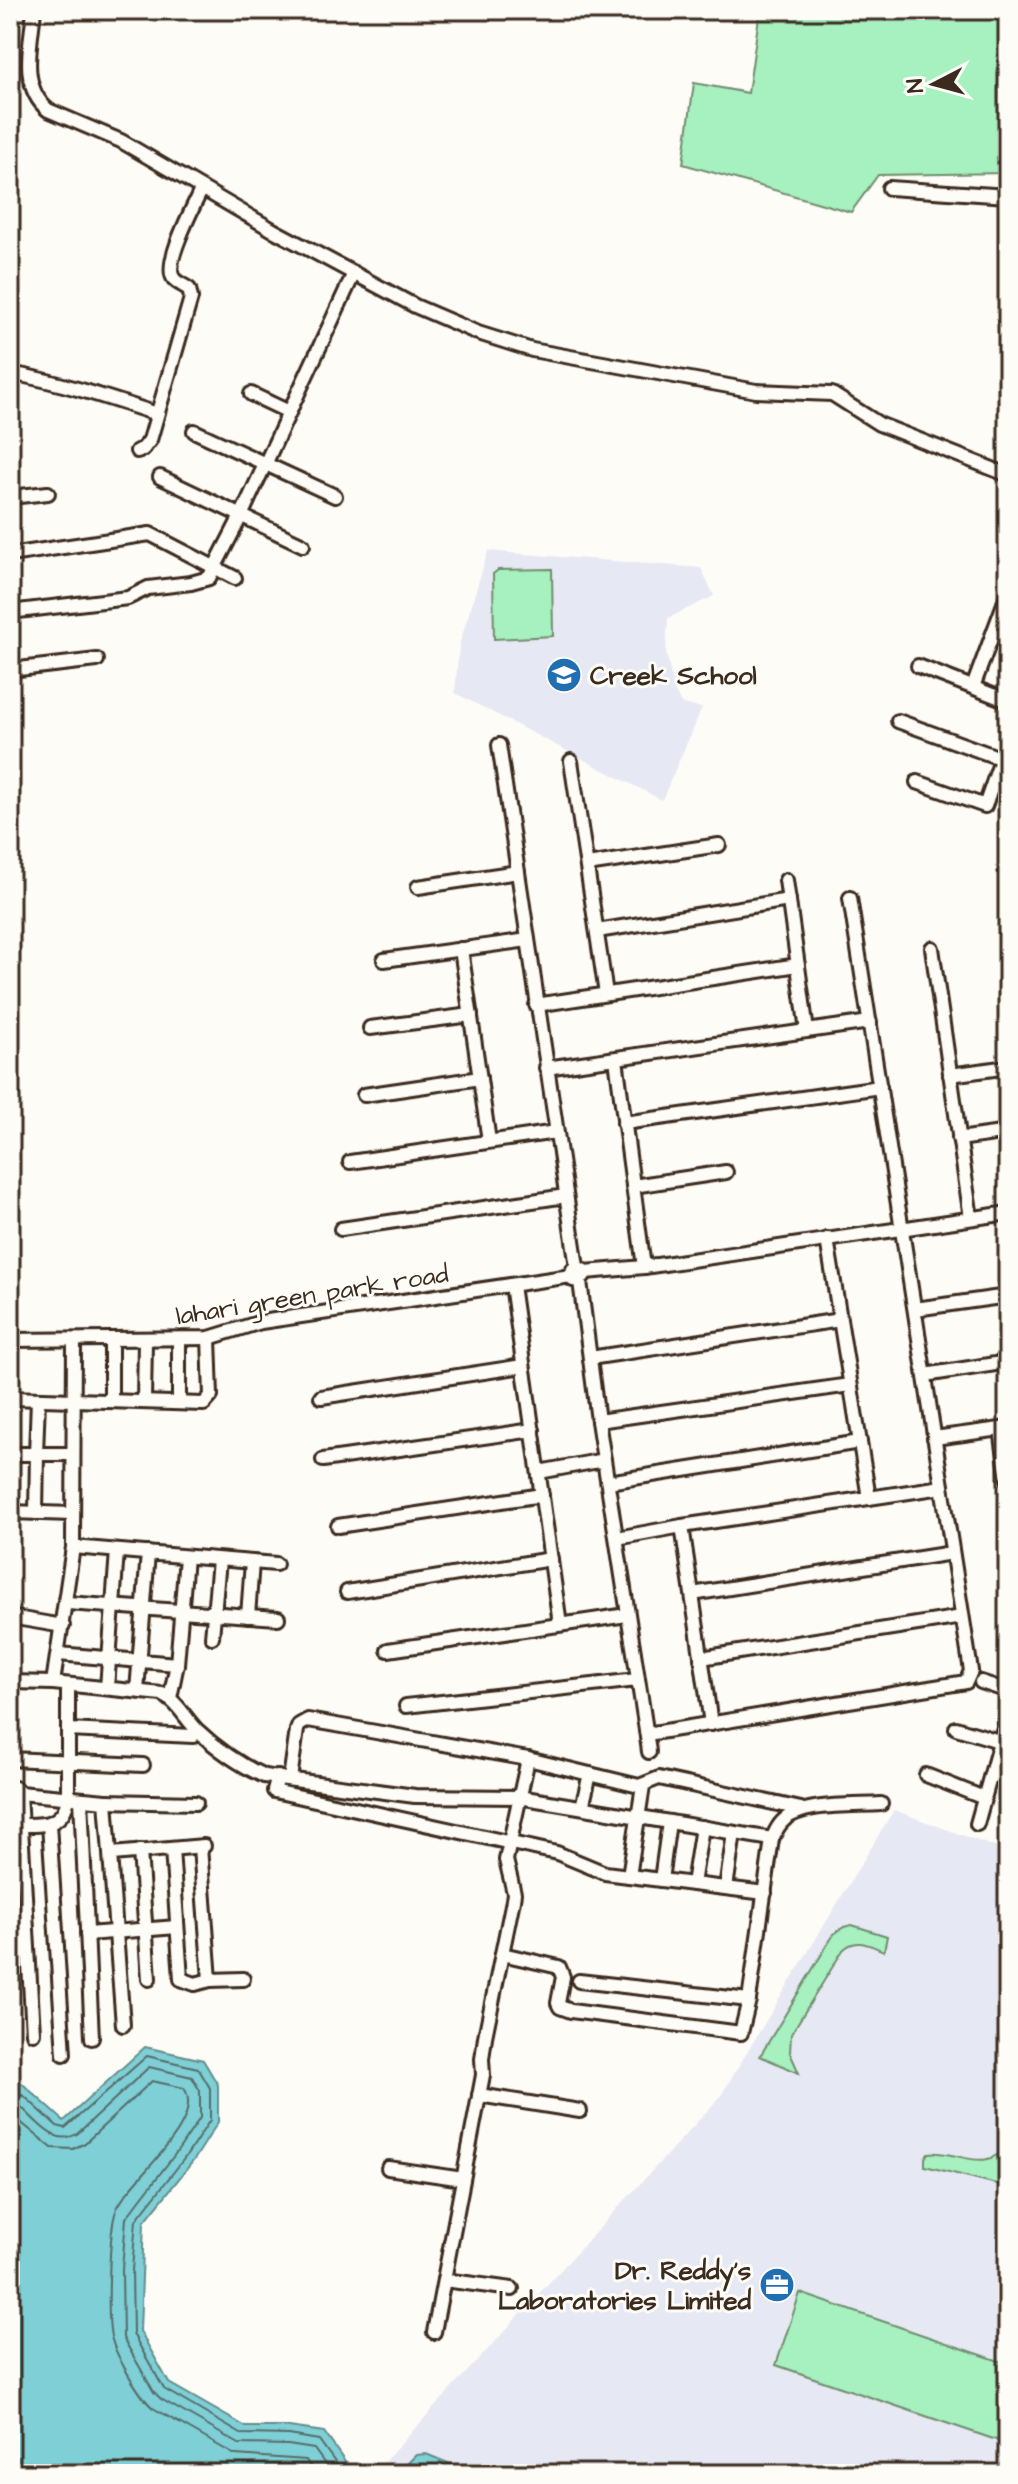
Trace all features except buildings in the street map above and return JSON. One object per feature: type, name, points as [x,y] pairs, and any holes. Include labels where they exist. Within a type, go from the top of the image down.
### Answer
[{"type":"street","points":[[34,10],[29,70],[33,93],[48,110],[121,141],[201,190],[447,321],[532,350],[756,391],[832,394],[889,429],[1008,475]]},
{"type":"street","points":[[889,188],[1008,196]]},
{"type":"street","points":[[137,451],[150,440],[191,298],[189,289],[175,280],[171,265],[201,190]]},
{"type":"street","points":[[10,612],[128,598],[148,588],[209,578],[354,273]]},
{"type":"street","points":[[10,373],[44,379],[157,414]]},
{"type":"street","points":[[251,394],[289,412]]},
{"type":"street","points":[[194,431],[335,496]]},
{"type":"street","points":[[160,477],[303,545]]},
{"type":"street","points":[[10,497],[48,493]]},
{"type":"street","points":[[10,555],[150,534],[235,578]]},
{"type":"street","points":[[973,687],[1008,593]]},
{"type":"street","points":[[10,670],[97,660]]},
{"type":"street","points":[[918,666],[1008,701]]},
{"type":"street","points":[[898,721],[1005,760]]},
{"type":"street","points":[[917,782],[985,806],[1005,760],[1008,740]]},
{"type":"street","points":[[499,745],[649,1752]]},
{"type":"street","points":[[571,761],[606,994]]},
{"type":"street","points":[[587,865],[719,845]]},
{"type":"street","points":[[418,887],[518,872]]},
{"type":"street","points":[[786,880],[807,1031]]},
{"type":"street","points":[[646,1730],[653,1733],[966,1682],[971,1671],[850,898]]},
{"type":"street","points":[[597,931],[789,900]]},
{"type":"street","points":[[384,960],[528,940]]},
{"type":"street","points":[[932,948],[971,1218]]},
{"type":"street","points":[[461,949],[489,1141]]},
{"type":"street","points":[[536,1005],[798,965]]},
{"type":"street","points":[[1006,990],[1008,1004]]},
{"type":"street","points":[[370,1028],[471,1015]]},
{"type":"street","points":[[546,1068],[870,1022]]},
{"type":"street","points":[[616,1059],[644,1267]]},
{"type":"street","points":[[950,1075],[1008,1067]]},
{"type":"street","points":[[364,1095],[480,1078]]},
{"type":"street","points":[[624,1123],[880,1087]]},
{"type":"street","points":[[350,1162],[556,1132]]},
{"type":"street","points":[[959,1139],[1008,1132]]},
{"type":"street","points":[[633,1186],[726,1172]]},
{"type":"street","points":[[341,1229],[566,1196]]},
{"type":"street","name":"lahari green park road","points":[[10,1340],[209,1338],[261,1322],[1008,1213]]},
{"type":"street","points":[[827,1239],[869,1498]]},
{"type":"street","points":[[512,1285],[560,1624]]},
{"type":"street","points":[[915,1309],[1008,1296]]},
{"type":"street","points":[[590,1358],[840,1320]]},
{"type":"street","points":[[10,1398],[204,1404],[210,1400],[209,1338]]},
{"type":"street","points":[[53,1683],[73,1547],[74,1340]]},
{"type":"street","points":[[111,1340],[111,1401]]},
{"type":"street","points":[[144,1402],[145,1340]]},
{"type":"street","points":[[179,1340],[179,1403]]},
{"type":"street","points":[[925,1375],[1008,1362]]},
{"type":"street","points":[[321,1397],[523,1366]]},
{"type":"street","points":[[598,1421],[850,1385]]},
{"type":"street","points":[[36,1513],[38,1399]]},
{"type":"street","points":[[934,1438],[1004,1428],[1008,1480]]},
{"type":"street","points":[[323,1460],[533,1430]]},
{"type":"street","points":[[608,1482],[860,1442]]},
{"type":"street","points":[[10,1454],[72,1454]]},
{"type":"street","points":[[539,1472],[604,1460]]},
{"type":"street","points":[[617,1538],[942,1487]]},
{"type":"street","points":[[338,1526],[542,1495]]},
{"type":"street","points":[[10,1512],[73,1514]]},
{"type":"street","points":[[682,1526],[711,1724]]},
{"type":"street","points":[[73,1547],[276,1564]]},
{"type":"street","points":[[107,1688],[117,1551]]},
{"type":"street","points":[[137,1691],[148,1553]]},
{"type":"street","points":[[692,1594],[952,1553]]},
{"type":"street","points":[[170,1698],[177,1664],[186,1557]]},
{"type":"street","points":[[347,1592],[551,1559]]},
{"type":"street","points":[[212,1637],[219,1560]]},
{"type":"street","points":[[248,1616],[252,1562]]},
{"type":"street","points":[[67,1603],[278,1618]]},
{"type":"street","points":[[388,1650],[627,1615]]},
{"type":"street","points":[[10,1617],[63,1626]]},
{"type":"street","points":[[701,1658],[962,1617]]},
{"type":"street","points":[[58,1654],[177,1664]]},
{"type":"street","points":[[406,1706],[637,1680]]},
{"type":"street","points":[[10,1682],[107,1688],[170,1698],[198,1731],[243,1766],[264,1776],[415,1796],[519,1797],[772,1839]]},
{"type":"street","points":[[981,1682],[1008,1691]]},
{"type":"street","points":[[68,1685],[67,1761],[74,1799],[87,1934],[92,2038]]},
{"type":"street","points":[[977,1824],[1008,1713]]},
{"type":"street","points":[[643,1786],[528,1759],[308,1720],[299,1725],[284,1778],[274,1791],[509,1845],[557,1853],[596,1870],[765,1893]]},
{"type":"street","points":[[956,1728],[999,1741]]},
{"type":"street","points":[[68,1730],[193,1736]]},
{"type":"street","points":[[10,1759],[143,1765]]},
{"type":"street","points":[[434,2332],[479,2095],[485,2037],[514,1893],[506,1866],[528,1759]]},
{"type":"street","points":[[582,1807],[590,1774]]},
{"type":"street","points":[[926,1775],[984,1798]]},
{"type":"street","points":[[629,1876],[636,1816],[643,1786],[651,1779],[659,1778],[801,1809],[881,1804]]},
{"type":"street","points":[[33,2033],[14,1790],[74,1799],[196,1803]]},
{"type":"street","points":[[15,1825],[49,1824],[62,1817],[74,1799]]},
{"type":"street","points":[[106,1801],[123,2025]]},
{"type":"street","points":[[502,1954],[559,1967],[563,1977],[558,2003],[571,2011],[737,2034],[743,2030],[749,2000],[772,1839],[782,1822],[801,1809]]},
{"type":"street","points":[[661,1880],[669,1822]]},
{"type":"street","points":[[49,1824],[64,2054]]},
{"type":"street","points":[[693,1884],[702,1827]]},
{"type":"street","points":[[726,1888],[734,1833]]},
{"type":"street","points":[[112,1854],[204,1846],[210,1980]]},
{"type":"street","points":[[172,1849],[181,1979],[195,1984],[210,1980],[243,1979]]},
{"type":"street","points":[[140,1851],[149,1979]]},
{"type":"street","points":[[87,1934],[177,1927]]},
{"type":"street","points":[[579,1981],[749,2000]]},
{"type":"street","points":[[479,2095],[580,2111]]},
{"type":"street","points":[[388,2168],[463,2179]]},
{"type":"street","points":[[444,2280],[512,2289]]},
{"type":"shaded area","name":"Creek School","points":[[488,551],[701,568],[714,596],[668,618],[666,653],[675,692],[681,704],[702,708],[662,800],[455,693],[459,646]]},
{"type":"shaded area","name":"Dr. Reddy's Laboratories Limited","points":[[894,1810],[1008,1852],[1008,2474],[373,2474],[720,2097]]},
{"type":"green space","points":[[760,10],[1008,10],[1008,173],[878,175],[851,212],[683,164],[694,83],[748,93]]},
{"type":"green space","points":[[552,569],[553,636],[494,639],[493,574],[498,570]]},
{"type":"green space","points":[[852,1925],[887,1936],[884,1951],[858,1943],[843,1950],[791,2034],[790,2053],[799,2073],[760,2056],[834,1934]]},
{"type":"green space","points":[[1008,2145],[1008,2187],[925,2166],[928,2153],[981,2160],[999,2154]]},
{"type":"green space","points":[[800,2293],[1008,2364],[1008,2444],[776,2365]]},
{"type":"water","points":[[145,2047],[203,2060],[218,2085],[218,2122],[194,2160],[144,2222],[140,2331],[169,2383],[246,2427],[289,2427],[324,2432],[347,2465],[344,2474],[10,2474],[10,2111],[16,2078],[64,2121]]},
{"type":"water","points":[[426,2454],[475,2474],[397,2474],[416,2455]]},
{"type":"place","name":"Creek School","points":[[564,675]]},
{"type":"place","name":"Dr. Reddy's Laboratories Limited","points":[[777,2285]]}]
